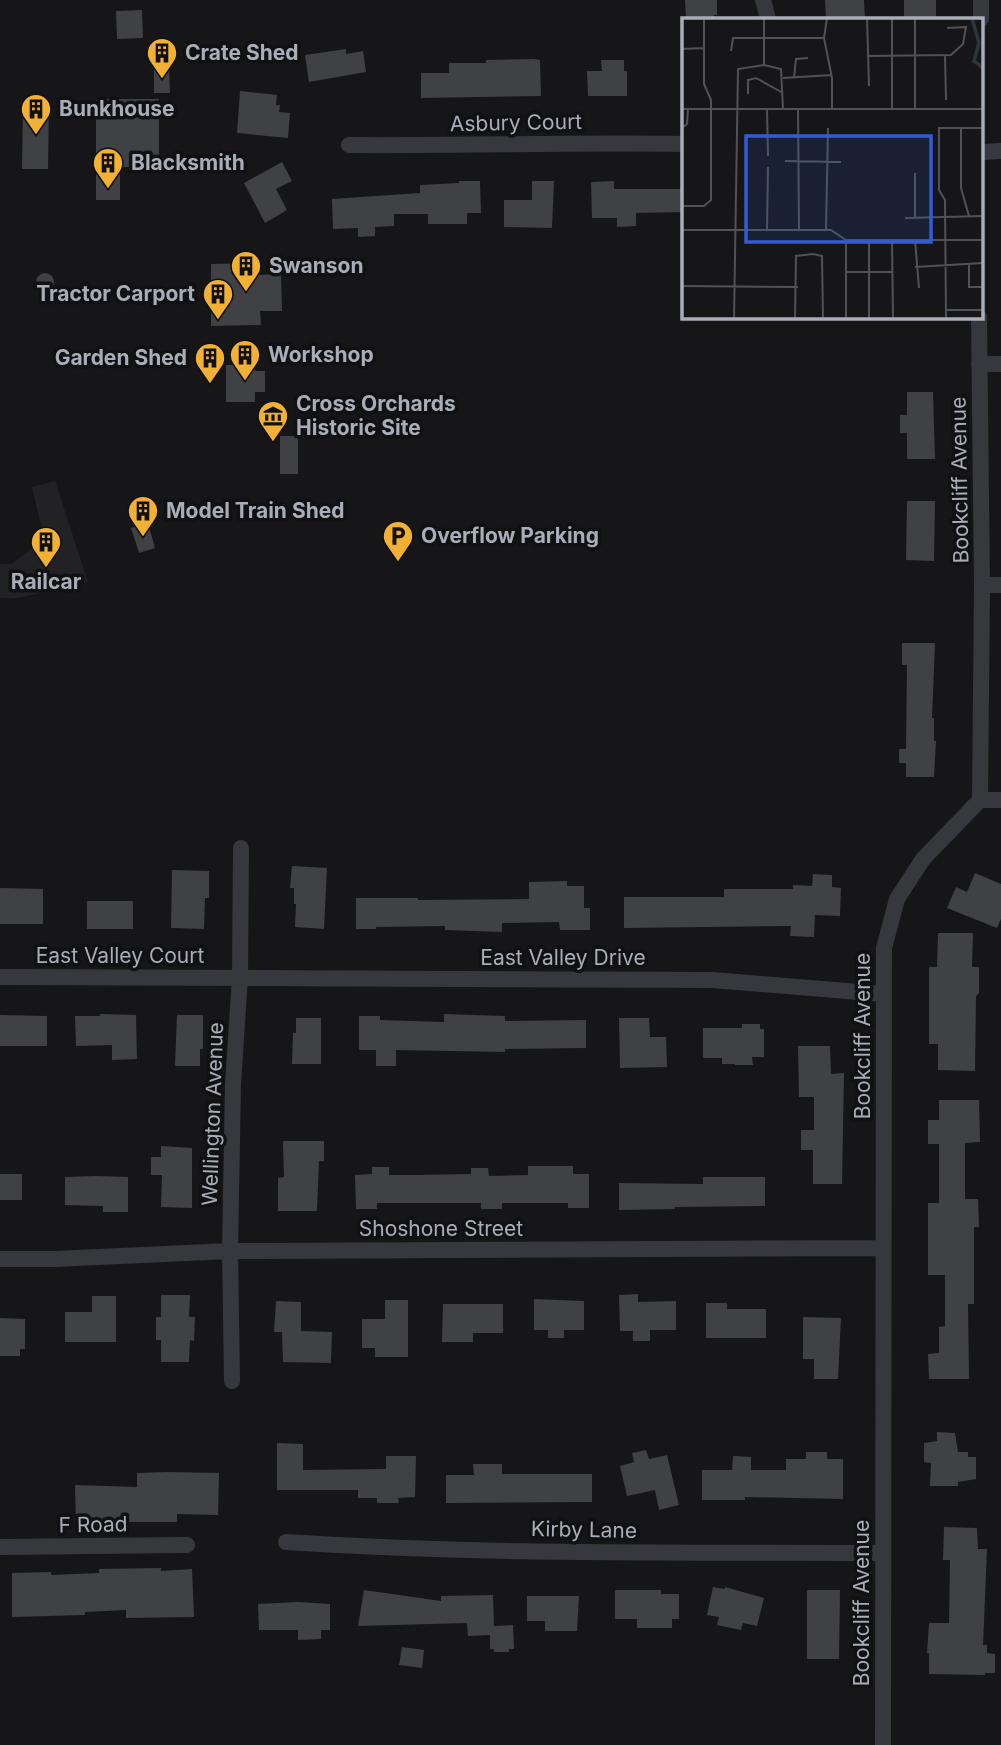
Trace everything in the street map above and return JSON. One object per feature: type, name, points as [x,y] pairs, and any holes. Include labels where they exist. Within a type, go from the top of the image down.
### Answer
[{"type":"street","points":[[763,0],[768,18]]},
{"type":"street","points":[[981,0],[981,18]]},
{"type":"street","name":"Asbury Court","points":[[349,145],[458,146],[584,142],[682,144]]},
{"type":"street","name":"Bookcliff Avenue","points":[[883,1745],[884,948],[897,899],[923,859],[980,800],[982,585],[979,318]]},
{"type":"street","points":[[979,365],[1001,364]]},
{"type":"street","points":[[982,585],[1001,585]]},
{"type":"street","points":[[980,800],[1001,800]]},
{"type":"street","name":"Wellington Avenue","points":[[232,1381],[230,1251],[233,1085],[240,977],[241,848]]},
{"type":"street","name":"East Valley Court","points":[[0,977],[240,977]]},
{"type":"street","name":"East Valley Drive","points":[[240,977],[713,980],[884,994]]},
{"type":"street","name":"Shoshone Street","points":[[0,1259],[230,1251],[883,1248]]},
{"type":"street","name":"Kirby Lane","points":[[286,1542],[365,1547],[581,1552],[882,1553]]},
{"type":"street","name":"F Road","points":[[0,1547],[187,1545]]},
{"type":"shaded area","points":[[55,481],[88,582],[18,598],[0,598],[0,564],[12,564],[44,539],[32,487]]},
{"type":"building","points":[[685,0],[717,0],[717,15],[714,15],[714,18],[686,18]]},
{"type":"building","points":[[825,0],[864,0],[865,18],[826,18]]},
{"type":"building","points":[[904,0],[936,0],[936,18],[904,18]]},
{"type":"building","points":[[142,10],[143,38],[117,39],[116,11]]},
{"type":"building","points":[[346,49],[346,54],[363,51],[366,72],[309,82],[305,55]]},
{"type":"building","points":[[540,60],[541,96],[421,98],[421,73],[449,73],[449,63]]},
{"type":"building","points":[[601,60],[624,60],[627,96],[588,96],[587,71],[602,71]]},
{"type":"building","name":"Crate Shed","points":[[154,67],[169,67],[170,93],[154,93]]},
{"type":"building","points":[[240,91],[277,95],[276,105],[280,105],[279,112],[290,113],[288,138],[237,133]]},
{"type":"building","points":[[159,99],[159,167],[120,167],[120,200],[96,200],[96,100]]},
{"type":"building","name":"Bunkhouse","points":[[23,104],[49,104],[48,169],[22,169]]},
{"type":"building","points":[[282,162],[292,181],[276,189],[287,210],[265,223],[244,183]]},
{"type":"building","points":[[480,181],[481,213],[467,213],[467,224],[428,224],[428,214],[394,214],[394,226],[375,227],[375,236],[358,237],[358,228],[333,229],[332,199],[420,193],[420,185]]},
{"type":"building","points":[[532,181],[554,181],[552,228],[504,227],[504,200],[532,200]]},
{"type":"building","points":[[614,181],[614,189],[682,189],[682,212],[636,213],[636,226],[617,227],[617,218],[592,218],[591,182]]},
{"type":"building","name":"Swanson","points":[[260,263],[260,275],[281,274],[282,311],[260,311],[261,325],[211,326],[211,264]]},
{"type":"building","points":[[45,273],[51,276],[54,282],[51,288],[45,291],[39,288],[36,282],[39,276]]},
{"type":"building","name":"Workshop","points":[[237,354],[253,354],[255,371],[265,371],[265,392],[255,392],[255,402],[226,402],[226,365],[237,365]]},
{"type":"building","points":[[907,392],[933,392],[935,459],[907,459],[907,433],[900,433],[900,415],[907,415]]},
{"type":"building","points":[[280,436],[298,436],[298,474],[280,474]]},
{"type":"building","points":[[907,501],[935,501],[934,561],[906,560]]},
{"type":"building","name":"Model Train Shed","points":[[148,523],[155,548],[139,553],[131,528]]},
{"type":"building","points":[[902,643],[935,643],[932,718],[936,741],[934,777],[906,777],[906,763],[899,763],[899,749],[906,749],[907,665],[902,665]]},
{"type":"building","points":[[292,866],[327,868],[324,929],[295,927],[294,888],[290,888]]},
{"type":"building","points":[[172,870],[209,871],[209,898],[205,898],[204,929],[171,928]]},
{"type":"building","points":[[975,873],[1001,884],[1001,919],[997,928],[947,908],[956,887],[967,892]]},
{"type":"building","points":[[813,874],[832,875],[832,887],[841,888],[840,916],[815,915],[814,937],[790,936],[791,926],[624,928],[624,897],[724,897],[724,889],[793,889],[793,885],[812,886]]},
{"type":"building","points":[[567,881],[567,886],[584,886],[584,908],[590,908],[590,930],[560,930],[559,922],[502,923],[502,932],[445,930],[445,926],[356,929],[356,898],[529,899],[529,882]]},
{"type":"building","points":[[0,888],[43,889],[43,924],[0,924]]},
{"type":"building","points":[[87,901],[133,901],[133,929],[87,929]]},
{"type":"building","points":[[938,933],[973,933],[972,967],[979,967],[975,1071],[938,1070],[938,1044],[929,1044],[929,967],[937,967]]},
{"type":"building","points":[[444,1014],[505,1016],[505,1021],[586,1020],[586,1048],[505,1049],[505,1052],[396,1050],[396,1066],[376,1066],[376,1050],[359,1050],[359,1016],[380,1016],[380,1020],[444,1022]]},
{"type":"building","points":[[0,1015],[47,1016],[47,1046],[0,1046]]},
{"type":"building","points":[[136,1015],[137,1059],[112,1060],[112,1045],[76,1046],[75,1016]]},
{"type":"building","points":[[177,1015],[203,1015],[200,1066],[175,1066]]},
{"type":"building","points":[[296,1018],[321,1018],[321,1064],[292,1064]]},
{"type":"building","points":[[619,1018],[649,1018],[650,1037],[666,1037],[667,1067],[620,1068]]},
{"type":"building","points":[[742,1024],[760,1024],[760,1029],[764,1029],[764,1057],[752,1057],[753,1065],[722,1064],[722,1058],[703,1058],[703,1028],[742,1028]]},
{"type":"building","points":[[798,1046],[830,1046],[831,1074],[844,1073],[842,1184],[813,1184],[813,1150],[801,1150],[801,1130],[814,1130],[814,1097],[799,1097]]},
{"type":"building","points":[[939,1100],[979,1100],[980,1142],[965,1143],[965,1199],[978,1199],[979,1227],[974,1227],[974,1304],[968,1304],[969,1379],[929,1379],[928,1354],[939,1353],[939,1327],[945,1326],[945,1275],[928,1275],[928,1203],[939,1203],[939,1144],[928,1144],[928,1120],[939,1120]]},
{"type":"building","points":[[283,1141],[324,1141],[324,1161],[319,1161],[317,1211],[278,1211],[278,1178],[284,1177]]},
{"type":"building","points":[[161,1146],[192,1148],[192,1208],[161,1207],[162,1175],[151,1175],[151,1157],[161,1157]]},
{"type":"building","points":[[528,1166],[573,1166],[573,1174],[589,1174],[589,1208],[568,1208],[568,1203],[502,1203],[502,1209],[481,1209],[481,1203],[377,1203],[377,1209],[356,1209],[355,1175],[372,1174],[372,1167],[389,1167],[389,1175],[471,1174],[471,1168],[488,1168],[489,1176],[528,1175]]},
{"type":"building","points":[[0,1174],[22,1174],[22,1200],[0,1200]]},
{"type":"building","points":[[65,1177],[128,1177],[128,1212],[103,1212],[103,1206],[65,1205]]},
{"type":"building","points":[[703,1177],[765,1177],[765,1206],[619,1210],[619,1183],[703,1184]]},
{"type":"building","points":[[638,1294],[638,1302],[676,1301],[676,1330],[650,1330],[650,1341],[633,1341],[633,1331],[620,1331],[619,1295]]},
{"type":"building","points":[[161,1295],[190,1295],[189,1317],[195,1317],[194,1341],[190,1340],[189,1362],[161,1362],[161,1340],[156,1340],[156,1317],[161,1317]]},
{"type":"building","points":[[92,1296],[116,1296],[116,1342],[65,1342],[65,1312],[92,1312]]},
{"type":"building","points":[[534,1299],[584,1301],[584,1330],[564,1330],[564,1338],[548,1338],[548,1330],[534,1330]]},
{"type":"building","points":[[385,1300],[408,1300],[408,1357],[375,1357],[375,1348],[362,1348],[362,1319],[385,1319]]},
{"type":"building","points":[[276,1301],[301,1302],[301,1331],[332,1332],[331,1363],[283,1362],[282,1332],[274,1332]]},
{"type":"building","points":[[706,1303],[727,1303],[727,1309],[766,1309],[766,1338],[706,1338]]},
{"type":"building","points":[[443,1304],[503,1304],[503,1333],[473,1333],[473,1342],[442,1342]]},
{"type":"building","points":[[803,1317],[841,1318],[838,1379],[814,1379],[814,1359],[803,1359]]},
{"type":"building","points":[[0,1318],[25,1319],[25,1349],[20,1349],[20,1356],[0,1356]]},
{"type":"building","points":[[937,1432],[955,1433],[958,1452],[968,1452],[968,1457],[976,1457],[976,1479],[958,1482],[958,1486],[930,1486],[931,1463],[924,1462],[924,1443],[937,1441]]},
{"type":"building","points":[[277,1443],[303,1444],[303,1470],[386,1469],[386,1456],[416,1456],[415,1497],[398,1498],[399,1503],[377,1503],[377,1498],[358,1498],[358,1490],[277,1490]]},
{"type":"building","points":[[646,1450],[649,1459],[667,1455],[679,1505],[659,1510],[655,1490],[627,1496],[620,1466],[634,1462],[632,1453]]},
{"type":"building","points":[[806,1452],[827,1452],[827,1459],[843,1459],[843,1499],[745,1497],[745,1500],[702,1500],[702,1470],[732,1470],[733,1456],[751,1457],[751,1470],[786,1470],[786,1459],[806,1459]]},
{"type":"building","points":[[473,1464],[502,1464],[502,1474],[592,1474],[592,1502],[446,1503],[446,1475],[474,1475]]},
{"type":"building","points":[[137,1473],[219,1473],[218,1515],[177,1514],[177,1522],[76,1522],[75,1485],[137,1487]]},
{"type":"building","points":[[944,1527],[977,1528],[978,1549],[987,1549],[983,1645],[987,1645],[987,1653],[995,1654],[995,1673],[929,1674],[929,1623],[949,1623],[950,1560],[943,1560]]},
{"type":"building","points":[[161,1568],[161,1571],[192,1569],[194,1617],[126,1618],[126,1610],[85,1612],[85,1615],[12,1617],[12,1573],[51,1572],[51,1575],[99,1573],[99,1569]]},
{"type":"building","points":[[713,1587],[725,1587],[764,1598],[757,1626],[743,1623],[741,1630],[717,1625],[719,1617],[707,1615]]},
{"type":"building","points":[[364,1590],[441,1601],[441,1596],[493,1595],[494,1626],[513,1625],[514,1649],[509,1649],[509,1652],[494,1652],[494,1649],[490,1649],[490,1635],[468,1636],[467,1623],[358,1626]]},
{"type":"building","points":[[615,1590],[661,1590],[661,1594],[679,1594],[679,1619],[672,1619],[672,1628],[637,1628],[637,1619],[615,1619]]},
{"type":"building","points":[[807,1590],[840,1590],[839,1659],[807,1659]]},
{"type":"building","points":[[527,1596],[579,1596],[577,1631],[545,1631],[545,1621],[527,1621]]},
{"type":"building","points":[[258,1604],[330,1604],[330,1630],[321,1630],[321,1639],[298,1640],[298,1630],[259,1630]]},
{"type":"building","points":[[402,1647],[424,1650],[422,1668],[399,1665]]},
{"type":"place","name":"Crate Shed","points":[[162,80]]},
{"type":"place","name":"Bunkhouse","points":[[36,136]]},
{"type":"place","name":"Blacksmith","points":[[108,190]]},
{"type":"place","name":"Swanson","points":[[246,293]]},
{"type":"place","name":"Tractor Carport","points":[[218,321]]},
{"type":"place","name":"Workshop","points":[[245,382]]},
{"type":"place","name":"Garden Shed","points":[[210,385]]},
{"type":"place","name":"Cross Orchards Historic Site","points":[[273,443]]},
{"type":"place","name":"Model Train Shed","points":[[143,538]]},
{"type":"place","name":"Overflow Parking","points":[[398,563]]},
{"type":"place","name":"Railcar","points":[[46,569]]}]
